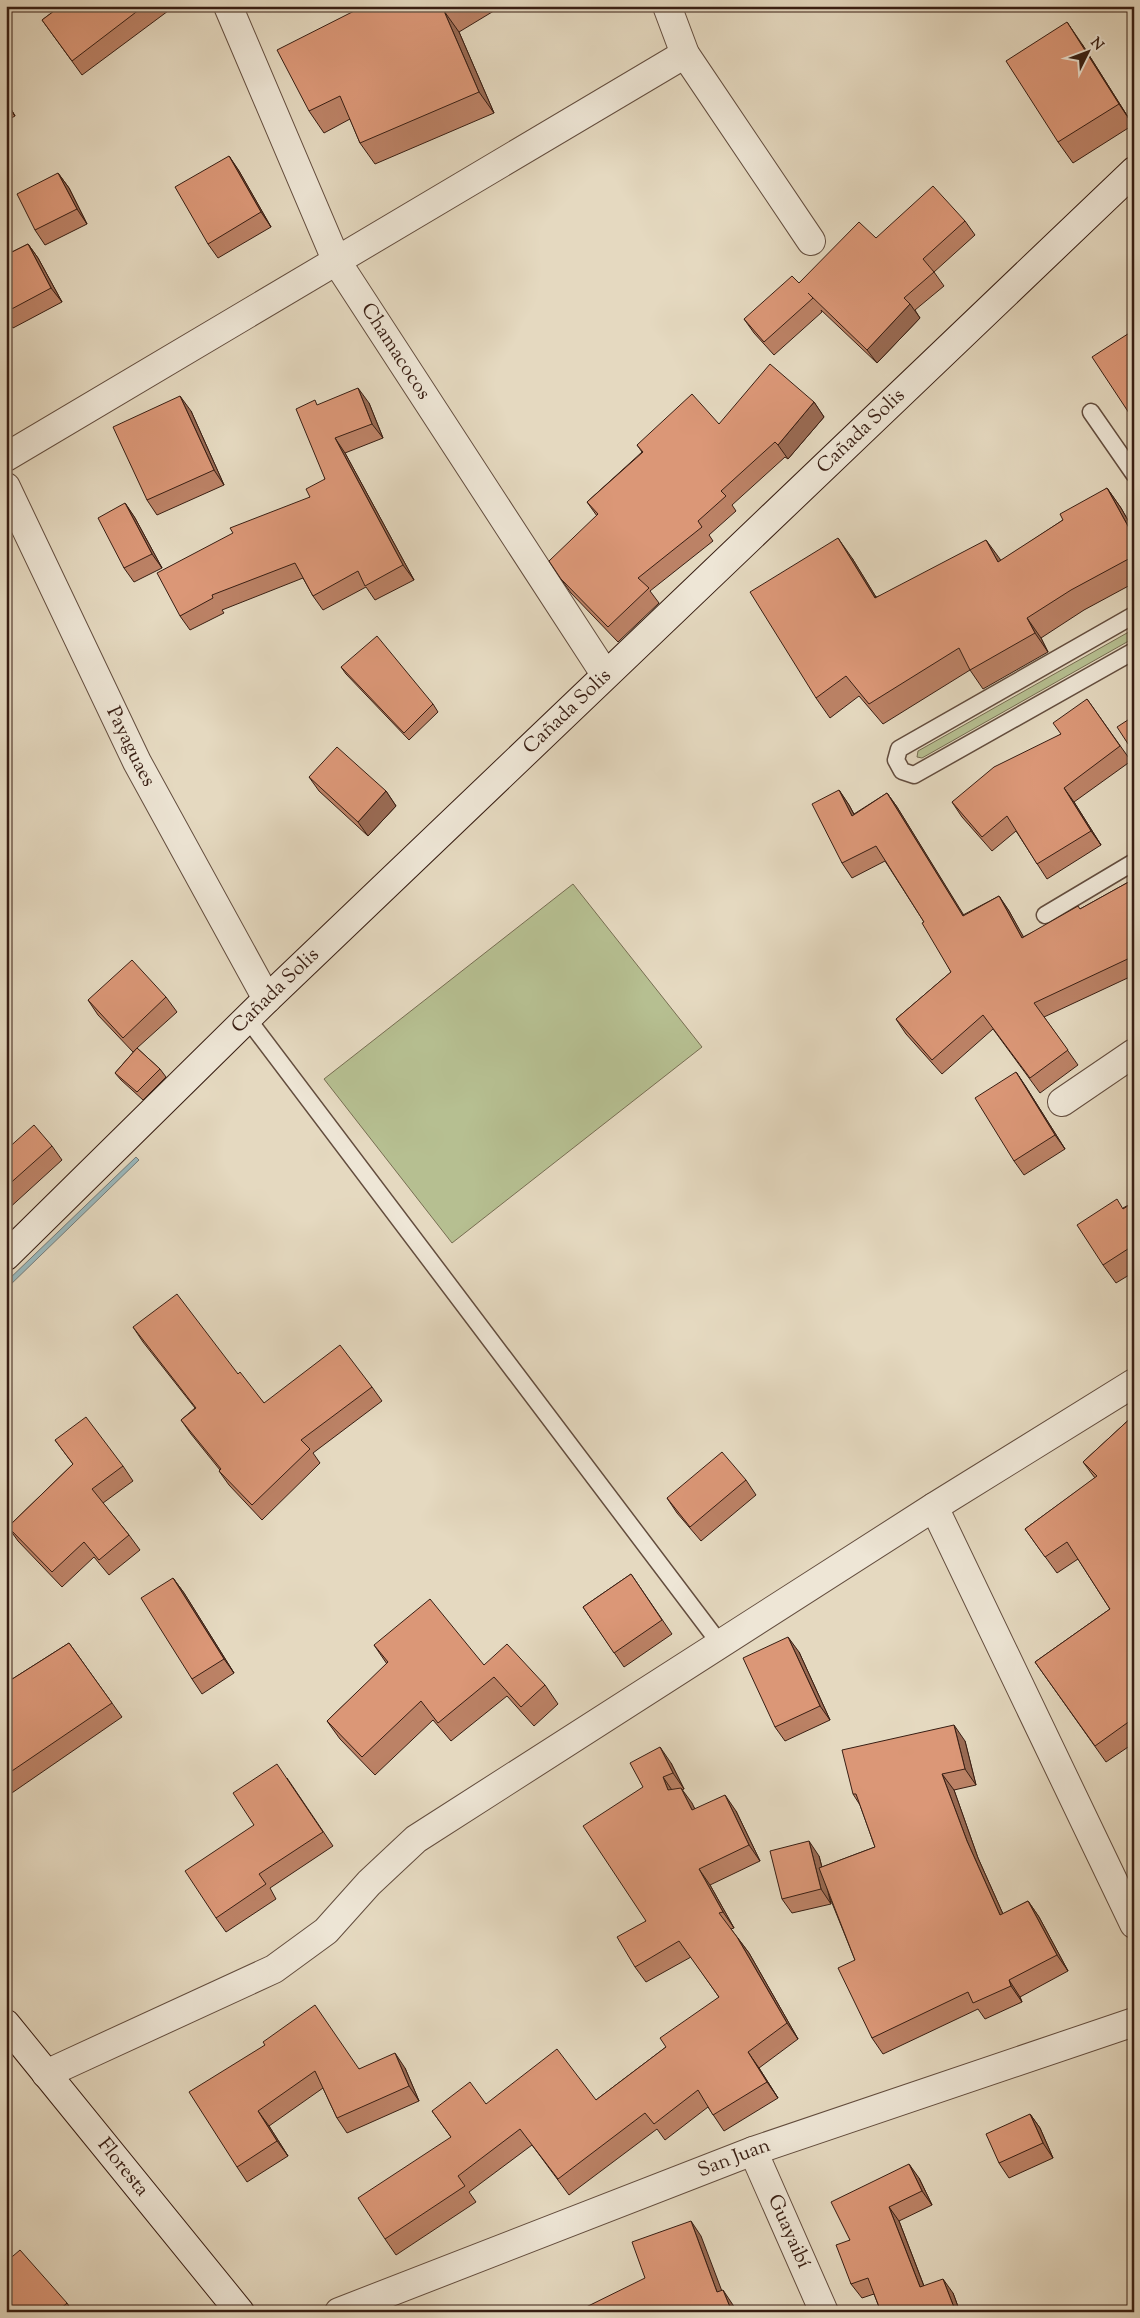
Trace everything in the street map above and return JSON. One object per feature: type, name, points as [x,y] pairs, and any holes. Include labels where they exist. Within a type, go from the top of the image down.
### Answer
[{"type":"street","name":"Chamacocos","points":[[228,6],[337,262],[605,674]]},
{"type":"street","points":[[666,6],[685,54],[811,241]]},
{"type":"street","points":[[6,457],[685,54]]},
{"type":"street","name":"Cañada Solis","points":[[6,1256],[247,1018],[605,674],[1134,171]]},
{"type":"street","name":"Payaguaes","points":[[6,488],[137,762],[267,999]]},
{"type":"street","points":[[1062,1102],[1134,1053]]},
{"type":"street","points":[[46,2074],[274,1969],[326,1932],[369,1883],[416,1839],[934,1507],[1134,1383]]},
{"type":"street","points":[[934,1507],[1134,1924]]},
{"type":"street","name":"San Juan","points":[[339,2312],[753,2151],[1134,2022]]},
{"type":"street","name":"Floresta","points":[[6,2024],[240,2312]]},
{"type":"street","name":"Guayaibí","points":[[753,2151],[824,2312]]},
{"type":"lane","points":[[1091,412],[1134,474]]},
{"type":"lane","points":[[1134,615],[899,748],[896,760],[902,771],[914,775],[1134,651]]},
{"type":"lane","points":[[1045,915],[1134,862]]},
{"type":"lane","points":[[247,1018],[721,1645]]},
{"type":"green space","points":[[1134,629],[1134,638],[922,758],[917,757],[918,751]]},
{"type":"green space","points":[[573,884],[702,1047],[452,1243],[324,1079]]},
{"type":"water","points":[[136,1157],[139,1160],[6,1289],[6,1282]]},
{"type":"building","points":[[52,6],[144,6],[72,61],[42,20],[54,11]]},
{"type":"building","points":[[364,6],[452,6],[444,11],[479,92],[360,143],[340,96],[309,111],[277,50]]},
{"type":"building","points":[[1067,22],[1119,104],[1058,142],[1006,61]]},
{"type":"building","points":[[229,156],[261,212],[208,244],[175,187]]},
{"type":"building","points":[[58,173],[77,209],[35,230],[17,194]]},
{"type":"building","points":[[933,186],[965,221],[923,259],[934,272],[904,298],[910,304],[867,350],[808,293],[813,298],[764,342],[744,319],[792,276],[799,283],[859,222],[876,238]]},
{"type":"building","points":[[28,244],[51,288],[6,312],[6,255]]},
{"type":"building","points":[[1134,330],[1134,415],[1131,416],[1092,357]]},
{"type":"building","points":[[770,364],[814,402],[778,445],[775,442],[721,491],[726,496],[698,521],[702,527],[638,578],[649,588],[608,627],[561,579],[549,561],[598,514],[587,502],[643,452],[637,445],[692,394],[719,424]]},
{"type":"building","points":[[358,388],[372,424],[335,438],[403,565],[365,586],[358,571],[313,596],[295,563],[212,595],[213,598],[180,616],[157,573],[233,533],[230,528],[310,497],[306,489],[325,479],[296,409],[315,400],[317,405]]},
{"type":"building","points":[[180,396],[214,470],[147,500],[113,427]]},
{"type":"building","points":[[1107,488],[1134,537],[1134,556],[1071,590],[1027,618],[1035,633],[970,670],[959,648],[869,704],[846,676],[816,698],[750,592],[838,538],[875,598],[986,540],[998,562],[1063,520],[1060,514]]},
{"type":"building","points":[[125,503],[152,554],[124,568],[98,518]]},
{"type":"building","points":[[377,636],[433,704],[404,733],[341,667]]},
{"type":"building","points":[[1087,699],[1120,746],[1064,788],[1091,831],[1037,864],[1007,816],[982,837],[952,802],[994,767],[1061,734],[1053,723]]},
{"type":"building","points":[[1134,716],[1134,753],[1117,727]]},
{"type":"building","points":[[337,747],[386,791],[358,822],[309,777]]},
{"type":"building","points":[[839,790],[852,816],[887,793],[963,916],[999,896],[1022,938],[1078,906],[1080,909],[1134,879],[1134,956],[1034,1003],[1068,1050],[1030,1078],[983,1015],[932,1060],[896,1019],[951,972],[922,923],[924,922],[876,846],[842,863],[812,804]]},
{"type":"building","points":[[132,960],[166,997],[123,1038],[88,1000]]},
{"type":"building","points":[[137,1048],[160,1069],[137,1092],[115,1073]]},
{"type":"building","points":[[1016,1072],[1055,1135],[1014,1161],[975,1098]]},
{"type":"building","points":[[34,1125],[52,1146],[6,1187],[6,1150]]},
{"type":"building","points":[[1117,1199],[1123,1209],[1134,1202],[1134,1245],[1103,1265],[1077,1225]]},
{"type":"building","points":[[177,1294],[238,1374],[240,1372],[264,1403],[340,1345],[372,1387],[301,1440],[310,1449],[252,1505],[219,1471],[221,1469],[181,1420],[196,1408],[133,1327]]},
{"type":"building","points":[[1134,1415],[1134,1557],[1130,1559],[1134,1565],[1134,1668],[1129,1671],[1134,1677],[1134,1718],[1095,1746],[1035,1662],[1110,1609],[1067,1542],[1045,1557],[1025,1529],[1097,1476],[1083,1462]]},
{"type":"building","points":[[86,1417],[123,1466],[92,1489],[129,1535],[99,1560],[84,1542],[52,1572],[8,1527],[73,1464],[55,1440]]},
{"type":"building","points":[[722,1452],[746,1480],[690,1527],[667,1498]]},
{"type":"building","points":[[631,1574],[662,1620],[614,1653],[583,1607]]},
{"type":"building","points":[[173,1578],[224,1659],[192,1679],[141,1598]]},
{"type":"building","points":[[430,1599],[484,1665],[507,1644],[545,1685],[521,1707],[494,1677],[438,1723],[421,1701],[362,1757],[327,1721],[388,1662],[374,1645]]},
{"type":"building","points":[[788,1637],[820,1706],[775,1727],[743,1658]]},
{"type":"building","points":[[69,1643],[112,1703],[6,1775],[6,1683]]},
{"type":"building","points":[[954,1725],[965,1769],[942,1774],[967,1841],[1000,1915],[1028,1901],[1057,1955],[1009,1980],[1011,1986],[973,2003],[968,1992],[872,2038],[838,1968],[855,1960],[819,1868],[875,1847],[856,1794],[853,1794],[842,1750]]},
{"type":"building","points":[[660,1747],[673,1773],[663,1777],[668,1790],[681,1788],[692,1810],[725,1795],[749,1845],[699,1869],[723,1912],[719,1913],[737,1937],[787,2023],[748,2052],[767,2082],[713,2115],[698,2090],[654,2124],[645,2113],[558,2179],[520,2129],[458,2176],[465,2186],[385,2239],[358,2198],[451,2137],[432,2111],[470,2082],[486,2104],[557,2049],[596,2100],[666,2047],[660,2038],[719,1997],[679,1941],[635,1967],[617,1937],[646,1921],[583,1826],[643,1787],[630,1763]]},
{"type":"building","points":[[277,1764],[323,1832],[259,1874],[266,1884],[216,1918],[185,1871],[254,1825],[233,1793]]},
{"type":"building","points":[[809,1841],[821,1889],[782,1899],[770,1851]]},
{"type":"building","points":[[315,2005],[359,2069],[395,2053],[409,2086],[337,2118],[315,2071],[258,2111],[277,2141],[237,2167],[189,2092],[265,2045],[263,2042]]},
{"type":"building","points":[[1030,2114],[1043,2143],[999,2163],[986,2134]]},
{"type":"building","points":[[909,2164],[922,2191],[889,2207],[920,2287],[943,2279],[955,2310],[949,2312],[881,2312],[868,2278],[851,2284],[836,2245],[850,2240],[831,2202]]},
{"type":"building","points":[[691,2221],[717,2292],[723,2290],[732,2312],[576,2312],[645,2278],[632,2242]]},
{"type":"building","points":[[20,2250],[67,2303],[57,2312],[6,2312],[6,2262]]}]
